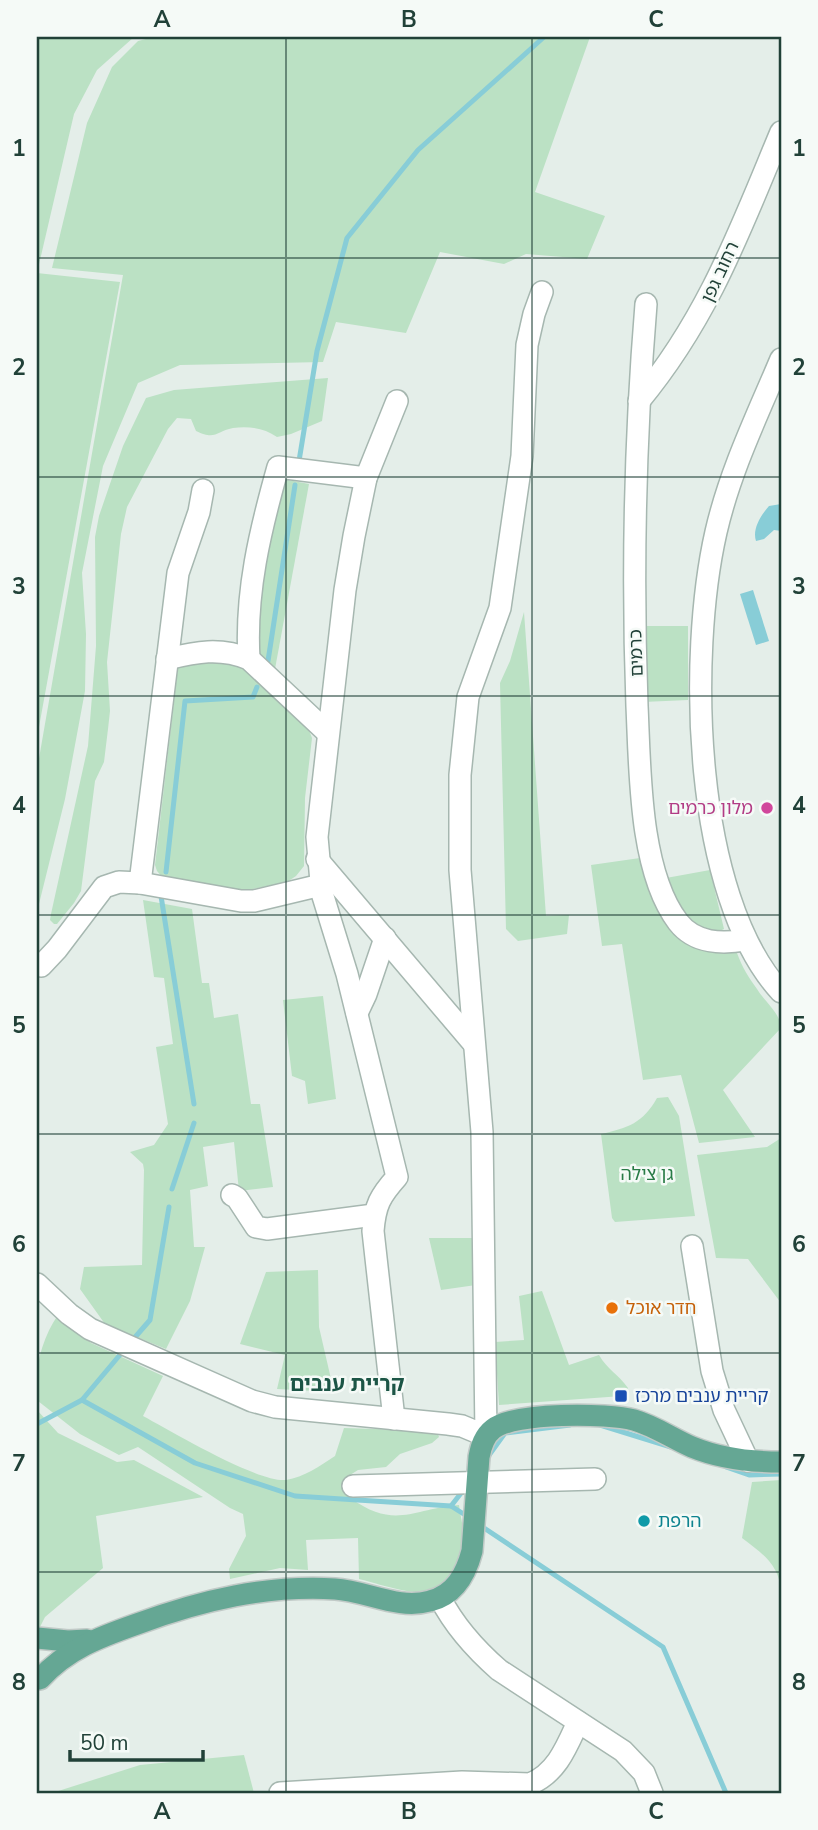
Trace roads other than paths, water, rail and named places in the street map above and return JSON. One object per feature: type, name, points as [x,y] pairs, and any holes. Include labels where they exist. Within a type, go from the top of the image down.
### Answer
[{"type":"main road","points":[[38,1681],[68,1654],[100,1637],[181,1607],[266,1590],[305,1587],[343,1590],[413,1604],[440,1598],[458,1584],[469,1563],[478,1457],[486,1436],[500,1424],[517,1419],[612,1416],[642,1423],[707,1452],[748,1461],[781,1462]]},
{"type":"main road","points":[[38,1681],[44,1668],[44,1657],[37,1639],[68,1641],[100,1637]]},
{"type":"street","name":"רחוב גפן","points":[[639,401],[665,370],[705,305],[781,132]]},
{"type":"street","points":[[37,1284],[69,1314],[90,1329],[252,1402],[275,1407],[462,1426],[486,1436],[482,1132],[460,870],[460,775],[468,696],[500,608],[522,456],[527,345],[542,292]]},
{"type":"street","name":"כרמים","points":[[646,304],[639,401],[635,628],[640,762],[649,843],[663,894],[678,922],[696,937],[710,942],[746,940]]},
{"type":"street","points":[[781,359],[744,444],[722,511],[707,582],[701,657],[701,723],[712,820],[727,893],[746,940],[781,992]]},
{"type":"street","points":[[394,1419],[373,1231],[379,1197],[397,1177],[357,1013],[321,885],[317,837],[345,590],[366,478],[397,401]]},
{"type":"street","points":[[249,659],[247,631],[254,561],[278,467],[366,478]]},
{"type":"street","points":[[140,883],[178,573],[199,512],[203,490]]},
{"type":"street","points":[[167,659],[213,651],[234,653],[249,659],[328,733]]},
{"type":"street","points":[[317,859],[474,1044]]},
{"type":"street","points":[[41,966],[104,887],[119,882],[140,883],[241,901],[254,901],[321,885]]},
{"type":"street","points":[[357,1013],[385,939]]},
{"type":"street","points":[[232,1195],[256,1227],[267,1229],[374,1215]]},
{"type":"street","points":[[692,1246],[712,1371],[724,1410],[748,1461]]},
{"type":"street","points":[[353,1486],[595,1479]]},
{"type":"street","points":[[440,1598],[462,1633],[493,1665],[631,1758],[644,1773],[652,1793]]},
{"type":"street","points":[[280,1793],[462,1782],[530,1784],[552,1769],[578,1722]]},
{"type":"water","points":[[781,504],[781,531],[774,530],[764,539],[756,541],[756,527],[763,514],[769,506]]},
{"type":"water","points":[[753,590],[769,641],[756,645],[740,594]]},
{"type":"waterway","points":[[299,461],[317,351],[347,238],[418,150],[544,37]]},
{"type":"waterway","points":[[268,661],[295,485]]},
{"type":"waterway","points":[[166,872],[185,701],[253,697],[257,687]]},
{"type":"waterway","points":[[161,896],[194,1104]]},
{"type":"waterway","points":[[172,1189],[194,1123]]},
{"type":"waterway","points":[[130,1343],[150,1320],[169,1207]]},
{"type":"waterway","points":[[37,1424],[82,1400],[124,1350]]},
{"type":"waterway","points":[[82,1400],[195,1463],[295,1496],[451,1506],[465,1488]]},
{"type":"waterway","points":[[487,1458],[505,1433],[570,1425]]},
{"type":"waterway","points":[[600,1425],[671,1447]]},
{"type":"waterway","points":[[726,1467],[749,1475],[781,1474]]},
{"type":"waterway","points":[[451,1506],[470,1518]]},
{"type":"waterway","points":[[481,1526],[663,1647],[726,1793]]},
{"type":"place","name":"מלון כרמים","points":[[767,808]]},
{"type":"place","name":"חדר אוכל","points":[[612,1308]]},
{"type":"place","name":"קריית ענבים מרכז","points":[[621,1396]]},
{"type":"place","name":"הרפת","points":[[644,1521]]},
{"type":"district","name":"קריית ענבים","points":[[347,1384]]},
{"type":"park label","name":"גן צילה","points":[[647,1174]]}]
